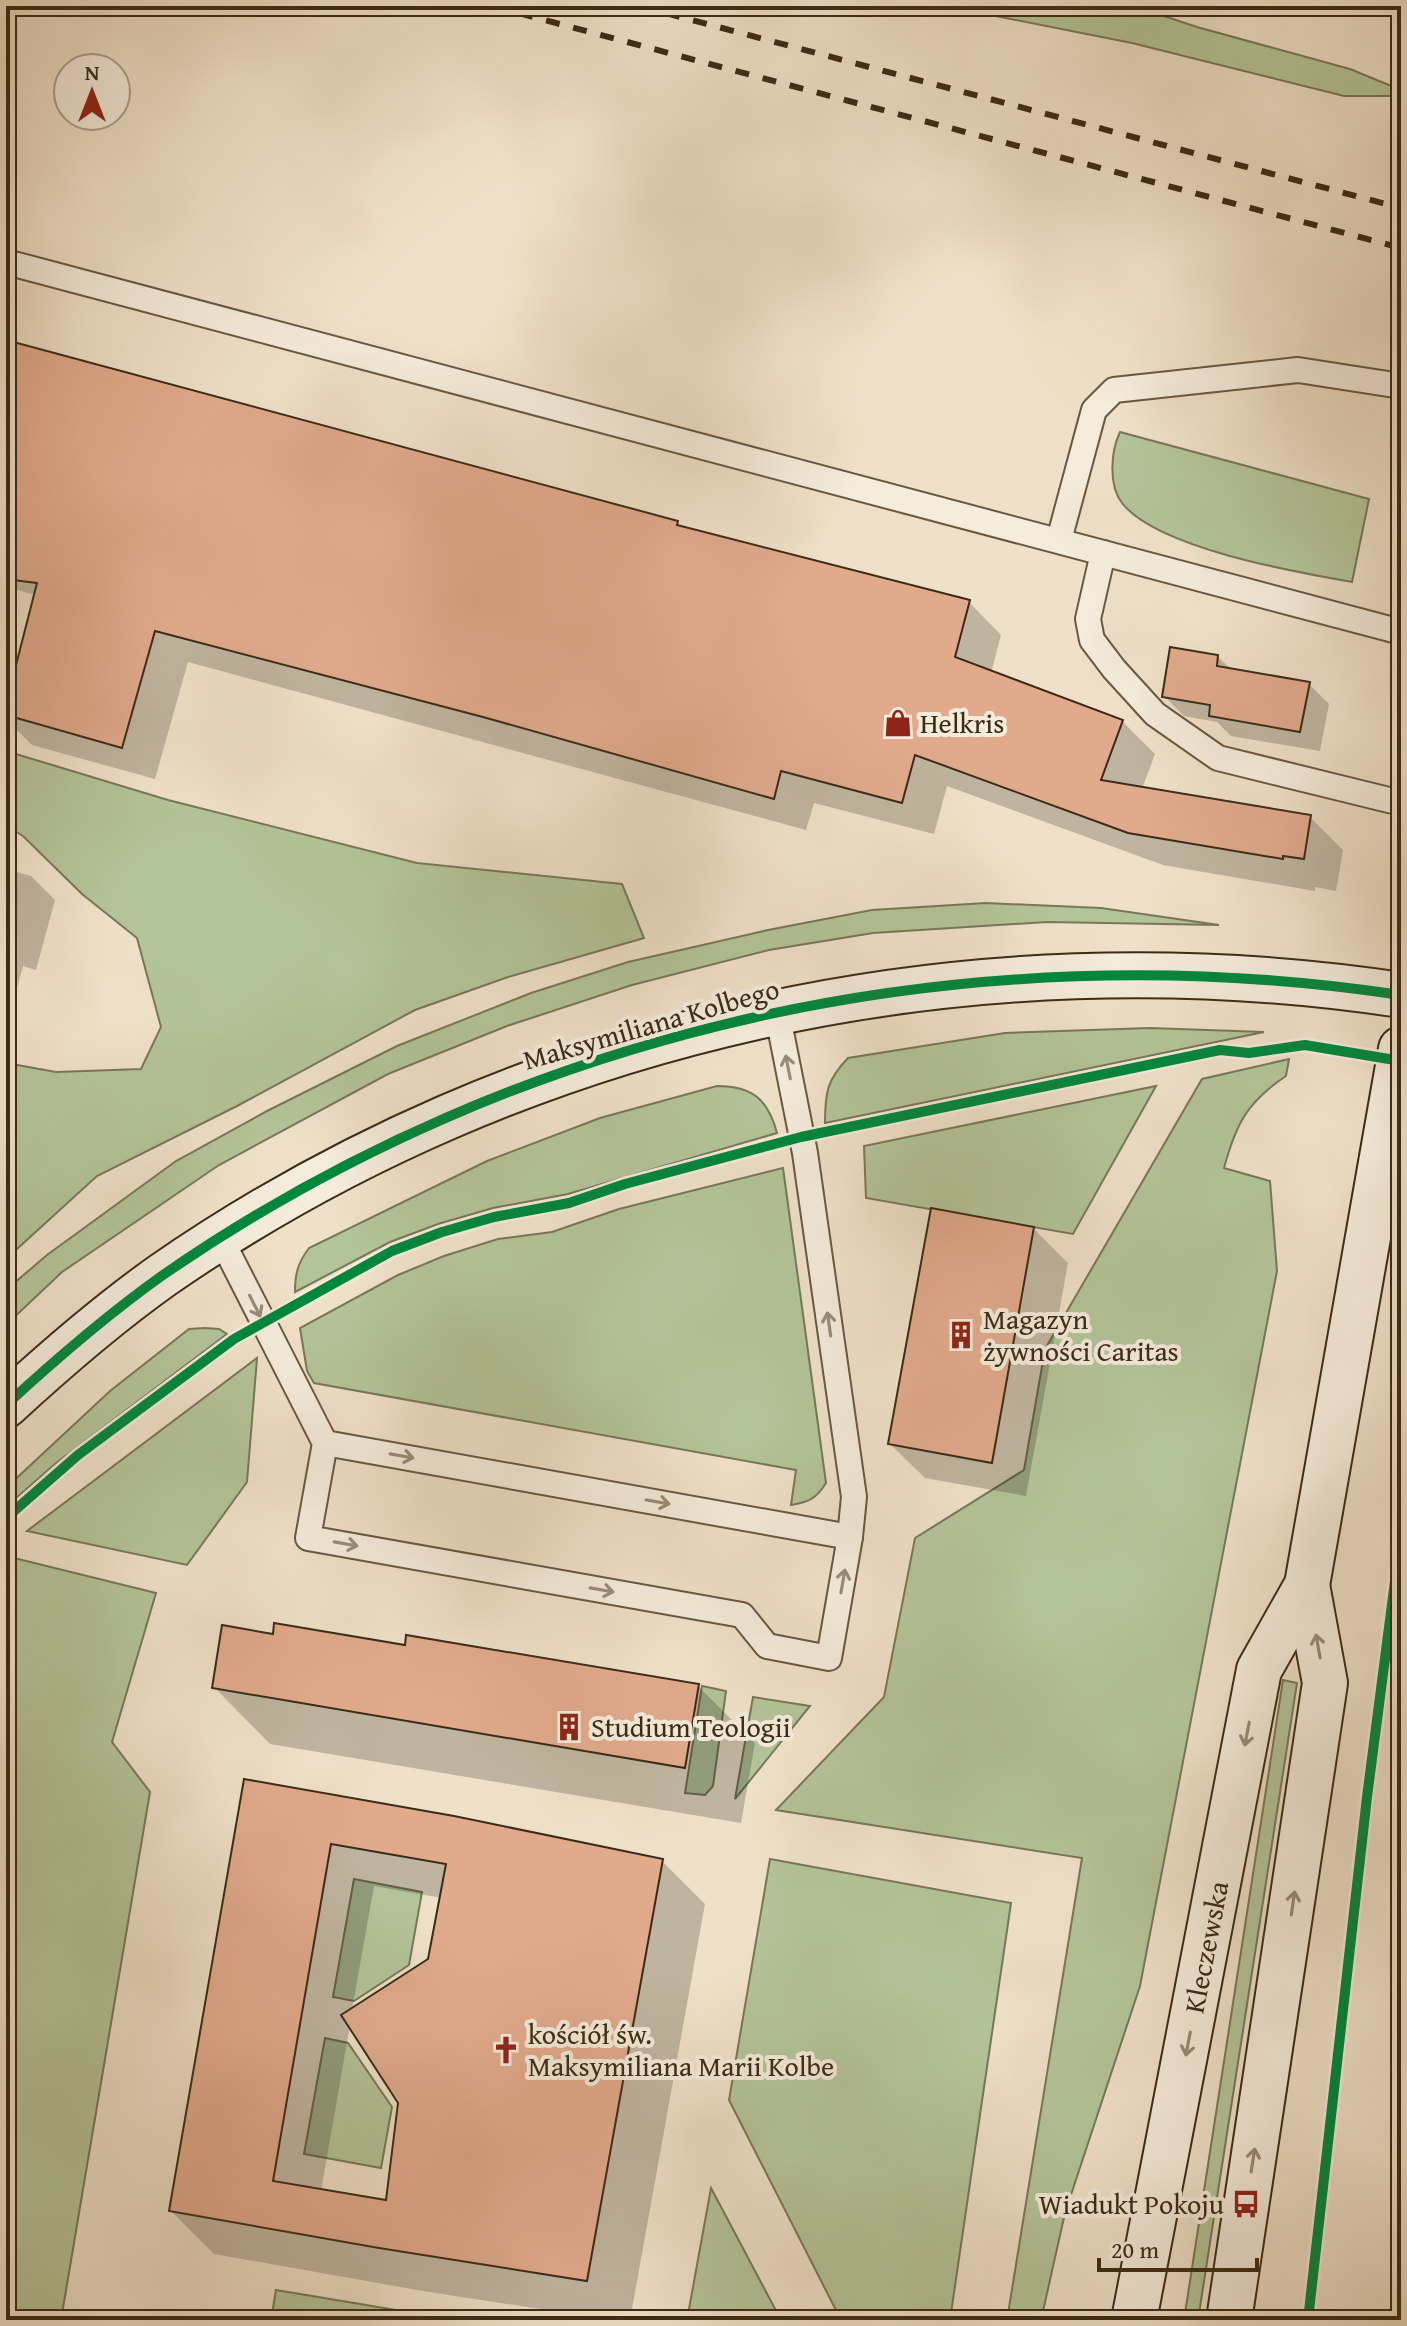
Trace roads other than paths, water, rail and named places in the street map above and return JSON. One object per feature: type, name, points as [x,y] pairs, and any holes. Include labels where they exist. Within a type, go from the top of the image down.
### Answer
[{"type":"main road","name":"Maksymiliana Kolbego","points":[[6,1405],[107,1318],[220,1237],[345,1164],[444,1117],[522,1085],[610,1055],[777,1012],[933,986],[1026,979],[1137,976],[1327,984],[1401,995]]},
{"type":"main road","name":"Kleczewska","points":[[1134,2320],[1259,1670],[1307,1585],[1401,1049]]},
{"type":"main road","name":"Kleczewska","points":[[1229,2320],[1325,1683],[1307,1585]]},
{"type":"lane","points":[[6,262],[1401,632]]},
{"type":"lane","points":[[1059,540],[1094,410],[1114,390],[1298,370],[1401,386]]},
{"type":"lane","points":[[1103,553],[1088,619],[1092,640],[1155,714],[1218,758],[1401,803]]},
{"type":"lane","points":[[220,1237],[325,1443],[308,1538],[742,1615],[767,1646],[829,1658],[854,1497],[805,1153],[777,1012]]},
{"type":"lane","points":[[325,1443],[850,1537]]},
{"type":"railway","points":[[492,6],[1401,248]]},
{"type":"railway","points":[[639,6],[1401,208]]},
{"type":"place","name":"Helkris","points":[[898,723]]},
{"type":"place","name":"Magazyn żywności Caritas","points":[[961,1335]]},
{"type":"place","name":"Studium Teologii","points":[[569,1727]]},
{"type":"place","name":"kościół św. Maksymiliana Marii Kolbe","points":[[506,2050]]},
{"type":"place","name":"Wiadukt Pokoju","points":[[1246,2204]]}]
